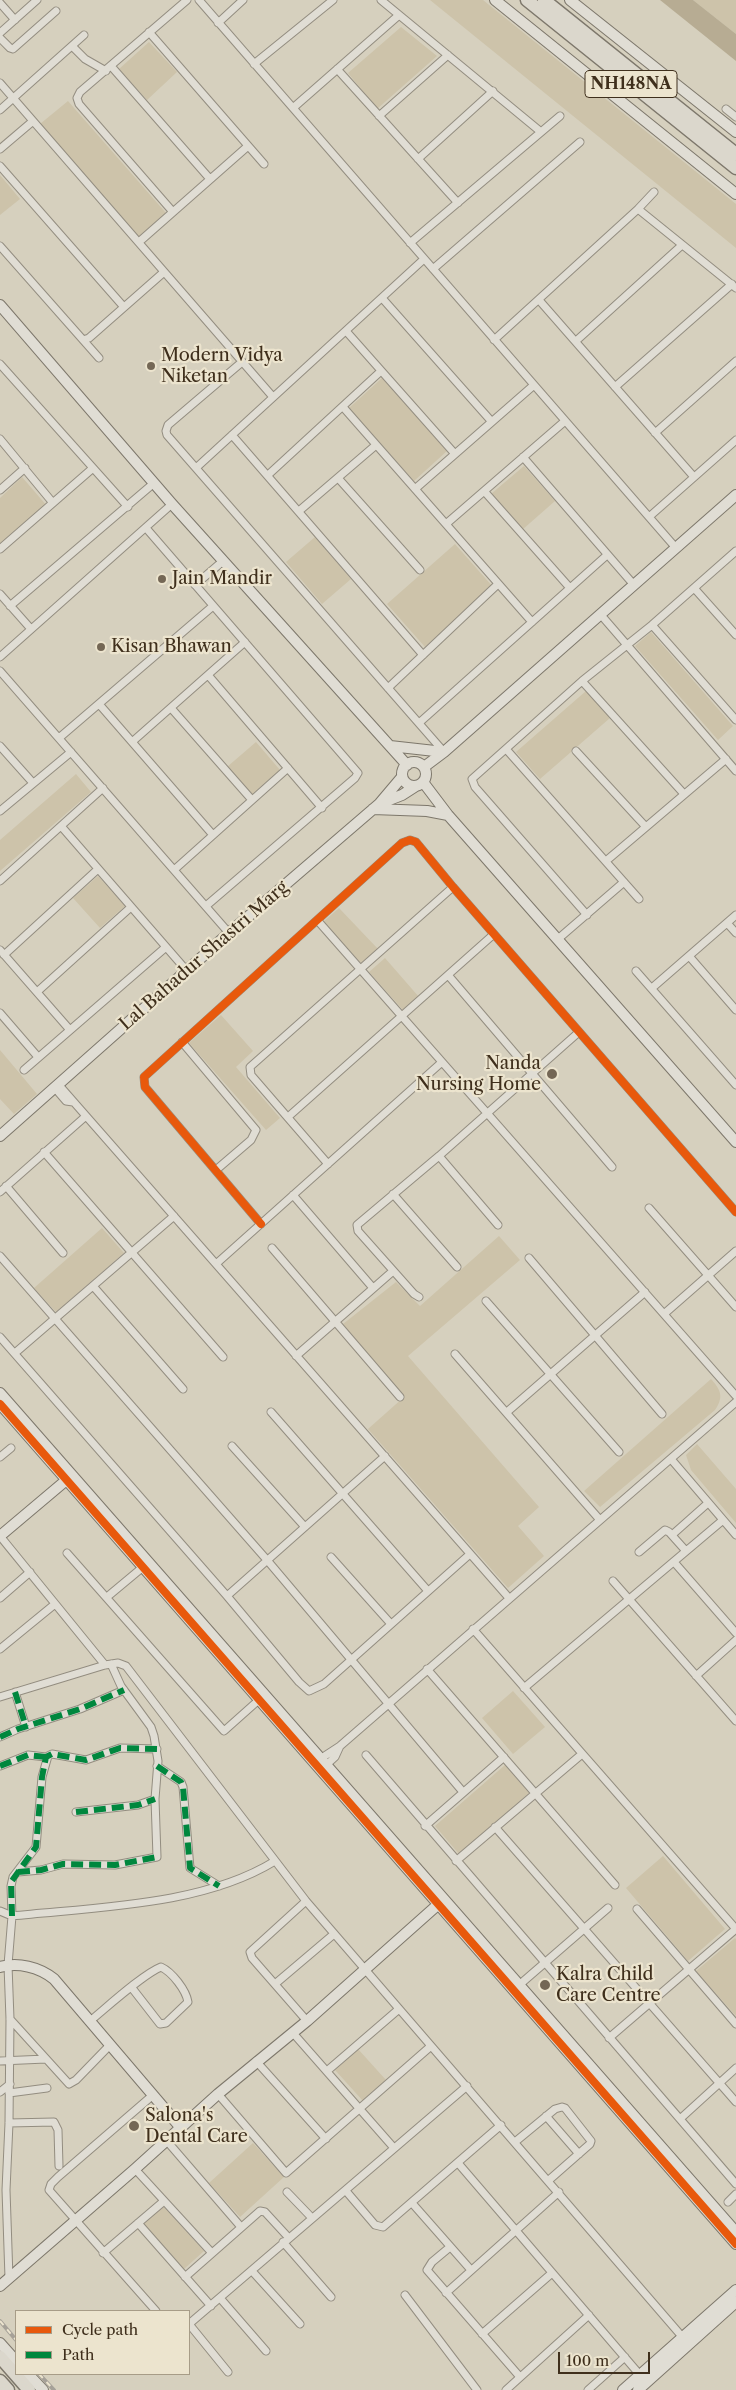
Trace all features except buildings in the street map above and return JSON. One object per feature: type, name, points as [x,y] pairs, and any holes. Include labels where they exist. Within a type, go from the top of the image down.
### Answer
[{"type":"highway","name":"NH148NA","points":[[527,0],[736,168]]},
{"type":"highway","name":"NH148NA","points":[[544,0],[736,154]]},
{"type":"highway","points":[[1,2349],[15,2370]]},
{"type":"highway","points":[[19,2375],[29,2390]]},
{"type":"highway","points":[[0,2381],[8,2390]]},
{"type":"street","points":[[0,34],[37,0]]},
{"type":"street","points":[[173,212],[77,101],[80,92],[187,0]]},
{"type":"street","points":[[199,0],[676,548]]},
{"type":"street","points":[[218,22],[243,0]]},
{"type":"street","points":[[254,64],[333,0]]},
{"type":"street","points":[[381,0],[541,132]]},
{"type":"street","points":[[495,0],[736,194]]},
{"type":"street","points":[[570,0],[736,132]]},
{"type":"street","points":[[0,2],[15,20]]},
{"type":"street","points":[[0,38],[13,49],[56,11]]},
{"type":"street","points":[[292,108],[399,15]]},
{"type":"street","points":[[149,32],[264,164]]},
{"type":"street","points":[[0,110],[84,35]]},
{"type":"street","points":[[72,46],[84,59],[109,69],[210,179]]},
{"type":"street","points":[[379,116],[448,55]]},
{"type":"street","points":[[337,69],[458,203]]},
{"type":"street","points":[[0,83],[274,397]]},
{"type":"street","points":[[418,159],[493,91]]},
{"type":"street","points":[[726,109],[736,117]]},
{"type":"street","points":[[410,243],[560,116]]},
{"type":"street","points":[[0,149],[33,121]]},
{"type":"street","points":[[433,269],[580,142]]},
{"type":"street","points":[[139,242],[248,146]]},
{"type":"street","points":[[0,166],[123,306]]},
{"type":"street","points":[[494,340],[638,209],[654,192]]},
{"type":"street","points":[[614,386],[734,286],[638,209]]},
{"type":"street","points":[[576,341],[682,245]]},
{"type":"street","points":[[0,246],[99,358]]},
{"type":"street","points":[[196,468],[424,259]]},
{"type":"street","points":[[83,340],[89,338],[123,306],[164,272]]},
{"type":"street","points":[[382,298],[492,422]]},
{"type":"street","points":[[539,300],[694,477]]},
{"type":"street","points":[[0,305],[154,484],[407,765]]},
{"type":"street","points":[[346,331],[455,454]]},
{"type":"street","points":[[655,433],[736,361]]},
{"type":"street","points":[[242,362],[166,427],[167,435],[444,752]]},
{"type":"street","points":[[0,364],[128,507]]},
{"type":"street","points":[[268,475],[381,371]]},
{"type":"street","points":[[415,489],[534,385]]},
{"type":"street","points":[[343,407],[532,622]]},
{"type":"street","points":[[446,524],[565,421]]},
{"type":"street","points":[[232,435],[300,511],[423,655]]},
{"type":"street","points":[[0,439],[53,503]]},
{"type":"street","points":[[649,517],[736,440]]},
{"type":"street","points":[[300,511],[376,445]]},
{"type":"street","points":[[524,457],[634,585]]},
{"type":"street","points":[[0,490],[25,468]]},
{"type":"street","points":[[0,549],[93,468]]},
{"type":"street","points":[[338,478],[420,570]]},
{"type":"street","points":[[10,606],[154,484]]},
{"type":"street","points":[[484,491],[570,588]]},
{"type":"street","points":[[424,767],[444,752],[736,495]]},
{"type":"street","points":[[0,656],[172,504]]},
{"type":"street","points":[[146,528],[357,771],[358,776],[206,906]]},
{"type":"street","points":[[587,915],[472,783],[475,776],[582,681],[652,625],[736,551]]},
{"type":"street","points":[[419,723],[607,555]]},
{"type":"street","points":[[195,585],[223,561]]},
{"type":"street","points":[[388,688],[498,584]]},
{"type":"street","points":[[694,588],[736,634]]},
{"type":"street","points":[[0,594],[31,629]]},
{"type":"street","points":[[59,738],[213,606]]},
{"type":"street","points":[[601,615],[736,771]]},
{"type":"street","points":[[652,625],[736,720]]},
{"type":"street","points":[[132,742],[245,642]]},
{"type":"street","points":[[0,671],[229,933]]},
{"type":"street","points":[[208,675],[322,808]]},
{"type":"street","points":[[582,681],[684,794]]},
{"type":"street","points":[[99,704],[213,835]]},
{"type":"street","points":[[171,708],[252,800]]},
{"type":"street","points":[[390,746],[444,752]]},
{"type":"street","points":[[506,749],[639,899]]},
{"type":"street","points":[[2,751],[33,783]]},
{"type":"street","points":[[576,751],[646,827]]},
{"type":"street","points":[[0,811],[71,752]]},
{"type":"street","points":[[606,861],[726,759]]},
{"type":"street","points":[[376,807],[402,777],[403,770],[407,765],[414,762],[424,767],[426,775],[419,784],[409,785],[402,777]]},
{"type":"street","points":[[174,870],[288,768]]},
{"type":"street","points":[[419,784],[736,1142]]},
{"type":"street","name":"Lal Bahadur Shastri Marg","points":[[0,1136],[229,933],[376,807],[402,795],[419,784]]},
{"type":"street","points":[[0,881],[103,788]]},
{"type":"street","points":[[376,807],[448,815]]},
{"type":"street","points":[[61,826],[187,971]]},
{"type":"street","points":[[261,1224],[143,1082],[147,1073],[318,921],[402,843],[410,840],[416,842],[452,887],[736,1212]]},
{"type":"street","points":[[70,1030],[2,952],[98,869]]},
{"type":"street","points":[[558,939],[624,882]]},
{"type":"street","points":[[328,1164],[251,1075],[250,1067],[452,887]]},
{"type":"street","points":[[36,992],[131,907]]},
{"type":"street","points":[[652,988],[736,915]]},
{"type":"street","points":[[318,921],[736,1396]]},
{"type":"street","points":[[727,923],[736,933]]},
{"type":"street","points":[[288,1117],[494,934]]},
{"type":"street","points":[[24,1070],[166,947]]},
{"type":"street","points":[[689,956],[736,1010]]},
{"type":"street","points":[[636,971],[736,1085]]},
{"type":"street","points":[[448,975],[612,1167]]},
{"type":"street","points":[[0,1013],[38,1058]]},
{"type":"street","points":[[419,1297],[393,1271],[356,1228],[359,1222],[440,1156],[579,1032]]},
{"type":"street","points":[[182,1042],[256,1130],[251,1140],[216,1170]]},
{"type":"street","points":[[216,1264],[442,1062]]},
{"type":"street","points":[[56,1086],[66,1101],[73,1102],[86,1116],[509,1598]]},
{"type":"street","points":[[0,1192],[86,1116]]},
{"type":"street","points":[[44,1152],[223,1357]]},
{"type":"street","points":[[440,1156],[498,1225]]},
{"type":"street","points":[[6,1186],[63,1253]]},
{"type":"street","points":[[393,1194],[456,1267]]},
{"type":"street","points":[[293,1195],[373,1288]]},
{"type":"street","points":[[649,1208],[736,1307]]},
{"type":"street","points":[[15,1353],[174,1216]]},
{"type":"street","points":[[272,1248],[400,1397]]},
{"type":"street","points":[[664,1314],[736,1251]]},
{"type":"street","points":[[0,1256],[352,1658],[463,1792]]},
{"type":"street","points":[[529,1258],[662,1414]]},
{"type":"street","points":[[296,1356],[393,1271]]},
{"type":"street","points":[[93,1286],[184,1389]]},
{"type":"street","points":[[507,1412],[645,1292]]},
{"type":"street","points":[[486,1300],[619,1452]]},
{"type":"street","points":[[0,1337],[227,1596],[299,1682],[309,1690],[318,1688],[470,1554]]},
{"type":"street","points":[[455,1354],[600,1520]]},
{"type":"street","points":[[0,1393],[4,1405],[102,1514],[734,2236]]},
{"type":"street","points":[[321,1764],[388,1703],[736,1402]]},
{"type":"street","points":[[271,1412],[428,1591]]},
{"type":"street","points":[[232,1446],[305,1528]]},
{"type":"street","points":[[0,1457],[11,1448]]},
{"type":"street","points":[[227,1596],[385,1456]]},
{"type":"street","points":[[670,1458],[736,1535]]},
{"type":"street","points":[[18,1872],[49,1869],[63,1864],[115,1865],[157,1857],[155,1799],[158,1766],[151,1727],[108,1665],[0,1536],[69,1478]]},
{"type":"street","points":[[672,1535],[708,1503]]},
{"type":"street","points":[[102,1514],[143,1567],[262,1697]]},
{"type":"street","points":[[524,1688],[723,1520]]},
{"type":"street","points":[[639,1552],[665,1530],[686,1551]]},
{"type":"street","points":[[67,1552],[224,1731],[262,1697]]},
{"type":"street","points":[[331,1557],[391,1624]]},
{"type":"street","points":[[674,1562],[736,1633]]},
{"type":"street","points":[[107,1597],[143,1567]]},
{"type":"street","points":[[0,1598],[30,1572]]},
{"type":"street","points":[[613,1581],[736,1721]]},
{"type":"street","points":[[0,1649],[55,1604]]},
{"type":"street","points":[[473,1630],[736,1929],[609,2038]]},
{"type":"street","points":[[696,1676],[736,1640]]},
{"type":"street","points":[[1,1694],[15,1692],[108,1665],[123,1664],[130,1670],[275,1861],[291,1878],[306,1901],[686,2340]]},
{"type":"street","points":[[427,1669],[615,1885]]},
{"type":"street","points":[[0,1737],[80,1709],[124,1690]]},
{"type":"street","points":[[15,1692],[26,1727]]},
{"type":"street","points":[[0,1766],[28,1755],[46,1757],[52,1754],[86,1760],[120,1748],[156,1750]]},
{"type":"street","points":[[456,1861],[582,1754]]},
{"type":"street","points":[[366,1755],[425,1826],[736,2184]]},
{"type":"street","points":[[9,2278],[6,2190],[10,2093],[10,2019],[4,1966],[10,1915],[11,1882],[36,1847],[42,1777],[46,1757]]},
{"type":"street","points":[[425,1826],[504,1757]]},
{"type":"street","points":[[158,1766],[181,1782],[183,1787],[190,1868],[219,1886]]},
{"type":"street","points":[[76,1812],[138,1805],[155,1799]]},
{"type":"street","points":[[495,1827],[736,2102]]},
{"type":"street","points":[[0,1920],[10,1915],[180,1896],[219,1886],[253,1873],[275,1861]]},
{"type":"street","points":[[306,1901],[250,1952],[252,1958],[306,2021]]},
{"type":"street","points":[[0,2286],[136,2169],[218,2094],[256,2061],[293,2033],[441,1902]]},
{"type":"street","points":[[441,1902],[518,1986],[685,2180]]},
{"type":"street","points":[[518,1986],[608,1908]]},
{"type":"street","points":[[636,1909],[736,2024]]},
{"type":"street","points":[[0,1911],[10,1915]]},
{"type":"street","points":[[275,1984],[334,1934]]},
{"type":"street","points":[[4,1966],[22,1966],[45,1972],[54,1979],[180,2128]]},
{"type":"street","points":[[90,2021],[132,1988],[161,1967],[167,1970],[187,1996],[188,2002],[166,2023],[160,2024],[132,1988]]},
{"type":"street","points":[[327,2071],[399,2009]]},
{"type":"street","points":[[10,2019],[69,2084],[76,2080],[110,2045]]},
{"type":"street","points":[[293,2033],[394,2148]]},
{"type":"street","points":[[218,2094],[286,2173],[432,2046]]},
{"type":"street","points":[[0,2062],[46,2059]]},
{"type":"street","points":[[256,2061],[326,2139]]},
{"type":"street","points":[[680,2119],[736,2068]]},
{"type":"street","points":[[0,2092],[10,2084]]},
{"type":"street","points":[[190,2323],[467,2086]]},
{"type":"street","points":[[10,2093],[47,2088]]},
{"type":"street","points":[[153,2095],[51,2184],[51,2193],[155,2310]]},
{"type":"street","points":[[515,2142],[558,2107],[565,2108],[592,2141],[549,2180]]},
{"type":"street","points":[[546,2116],[579,2154]]},
{"type":"street","points":[[9,2123],[54,2122],[58,2130],[59,2166]]},
{"type":"street","points":[[346,2190],[379,2227],[387,2225],[501,2126]]},
{"type":"street","points":[[166,2140],[241,2227]]},
{"type":"street","points":[[458,2163],[640,2375]]},
{"type":"street","points":[[136,2169],[212,2253]]},
{"type":"street","points":[[287,2192],[312,2218]]},
{"type":"street","points":[[446,2293],[559,2192]]},
{"type":"street","points":[[728,2202],[736,2194]]},
{"type":"street","points":[[103,2253],[164,2200]]},
{"type":"street","points":[[412,2203],[472,2270]]},
{"type":"street","points":[[185,2277],[258,2212],[262,2211],[331,2297]]},
{"type":"street","points":[[138,2223],[211,2306]]},
{"type":"street","points":[[450,2247],[432,2262],[427,2270],[520,2377]]},
{"type":"street","points":[[252,2271],[300,2324]]},
{"type":"street","points":[[482,2334],[552,2273]]},
{"type":"street","points":[[638,2390],[736,2290]]},
{"type":"street","points":[[405,2295],[477,2390]]},
{"type":"street","points":[[220,2298],[266,2351]]},
{"type":"street","points":[[623,2390],[736,2302]]},
{"type":"street","points":[[506,2390],[589,2315]]},
{"type":"street","points":[[190,2325],[228,2372]]},
{"type":"street","points":[[1,2349],[15,2360]]},
{"type":"street","points":[[588,2390],[625,2357]]},
{"type":"street","points":[[29,2375],[43,2390]]},
{"type":"shaded area","points":[[430,0],[483,0],[736,204],[736,248]]},
{"type":"shaded area","points":[[660,0],[693,0],[736,34],[736,61]]},
{"type":"shaded area","points":[[693,0],[736,0],[736,34]]},
{"type":"shaded area","points":[[401,27],[437,56],[377,109],[348,73]]},
{"type":"shaded area","points":[[149,42],[177,72],[147,100],[119,69]]},
{"type":"shaded area","points":[[68,101],[166,213],[139,237],[40,124]]},
{"type":"shaded area","points":[[0,175],[20,199],[0,215]]},
{"type":"shaded area","points":[[382,378],[447,451],[414,481],[349,408]]},
{"type":"shaded area","points":[[524,466],[555,501],[522,530],[491,494]]},
{"type":"shaded area","points":[[22,477],[47,506],[0,547],[0,498]]},
{"type":"shaded area","points":[[315,537],[351,579],[322,604],[286,562]]},
{"type":"shaded area","points":[[455,544],[493,587],[425,647],[387,604]]},
{"type":"shaded area","points":[[651,632],[733,726],[718,740],[635,646]]},
{"type":"shaded area","points":[[586,691],[610,718],[540,779],[516,752]]},
{"type":"shaded area","points":[[256,742],[280,770],[251,795],[227,767]]},
{"type":"shaded area","points":[[76,774],[91,792],[0,871],[0,840]]},
{"type":"shaded area","points":[[98,876],[125,906],[100,928],[73,898]]},
{"type":"shaded area","points":[[339,908],[378,949],[362,964],[323,922]]},
{"type":"shaded area","points":[[385,958],[419,997],[403,1010],[369,972]]},
{"type":"shaded area","points":[[221,1015],[253,1051],[236,1067],[280,1118],[266,1130],[189,1043]]},
{"type":"shaded area","points":[[0,1050],[37,1094],[14,1114],[0,1099]]},
{"type":"shaded area","points":[[102,1228],[124,1253],[56,1312],[34,1288]]},
{"type":"shaded area","points":[[499,1236],[520,1260],[408,1356],[539,1507],[518,1526],[544,1556],[508,1588],[368,1429],[404,1397],[343,1324],[396,1282],[420,1306]]},
{"type":"shaded area","points":[[711,1379],[720,1394],[720,1401],[715,1410],[600,1507],[584,1491]]},
{"type":"shaded area","points":[[697,1444],[736,1489],[736,1523],[691,1470],[686,1455]]},
{"type":"shaded area","points":[[513,1691],[545,1727],[513,1754],[482,1718]]},
{"type":"shaded area","points":[[505,1765],[529,1793],[459,1854],[435,1826]]},
{"type":"shaded area","points":[[663,1856],[725,1929],[688,1961],[626,1888]]},
{"type":"shaded area","points":[[736,1939],[736,2016],[696,1971]]},
{"type":"shaded area","points":[[358,2049],[386,2080],[363,2101],[335,2070]]},
{"type":"shaded area","points":[[253,2143],[284,2177],[240,2217],[209,2183]]},
{"type":"shaded area","points":[[163,2206],[204,2251],[184,2269],[143,2224]]},
{"type":"railway","points":[[0,2321],[15,2339]]},
{"type":"railway","points":[[40,2375],[54,2390]]},
{"type":"marked path","points":[[0,1737],[18,1729],[80,1709],[124,1690]]},
{"type":"marked path","points":[[15,1692],[26,1727]]},
{"type":"marked path","points":[[12,1916],[11,1882],[36,1847],[42,1777],[46,1757],[52,1754],[86,1760],[120,1748],[157,1749]]},
{"type":"marked path","points":[[0,1766],[28,1755],[46,1757]]},
{"type":"marked path","points":[[157,1766],[181,1782],[183,1787],[190,1868],[219,1886]]},
{"type":"marked path","points":[[76,1812],[138,1805],[155,1799]]},
{"type":"marked path","points":[[18,1872],[41,1870],[63,1864],[115,1865],[157,1857]]},
{"type":"cycle path","points":[[261,1224],[145,1087],[144,1077],[402,843],[410,840],[416,842],[736,1212]]},
{"type":"cycle path","points":[[0,1404],[736,2244]]},
{"type":"place","name":"Modern Vidya Niketan","points":[[151,366]]},
{"type":"place","name":"Jain Mandir","points":[[162,579]]},
{"type":"place","name":"Kisan Bhawan","points":[[101,647]]},
{"type":"place","name":"Nanda Nursing Home","points":[[552,1074]]},
{"type":"place","name":"Kalra Child Care Centre","points":[[545,1985]]},
{"type":"place","name":"Salona's Dental Care","points":[[134,2126]]}]
